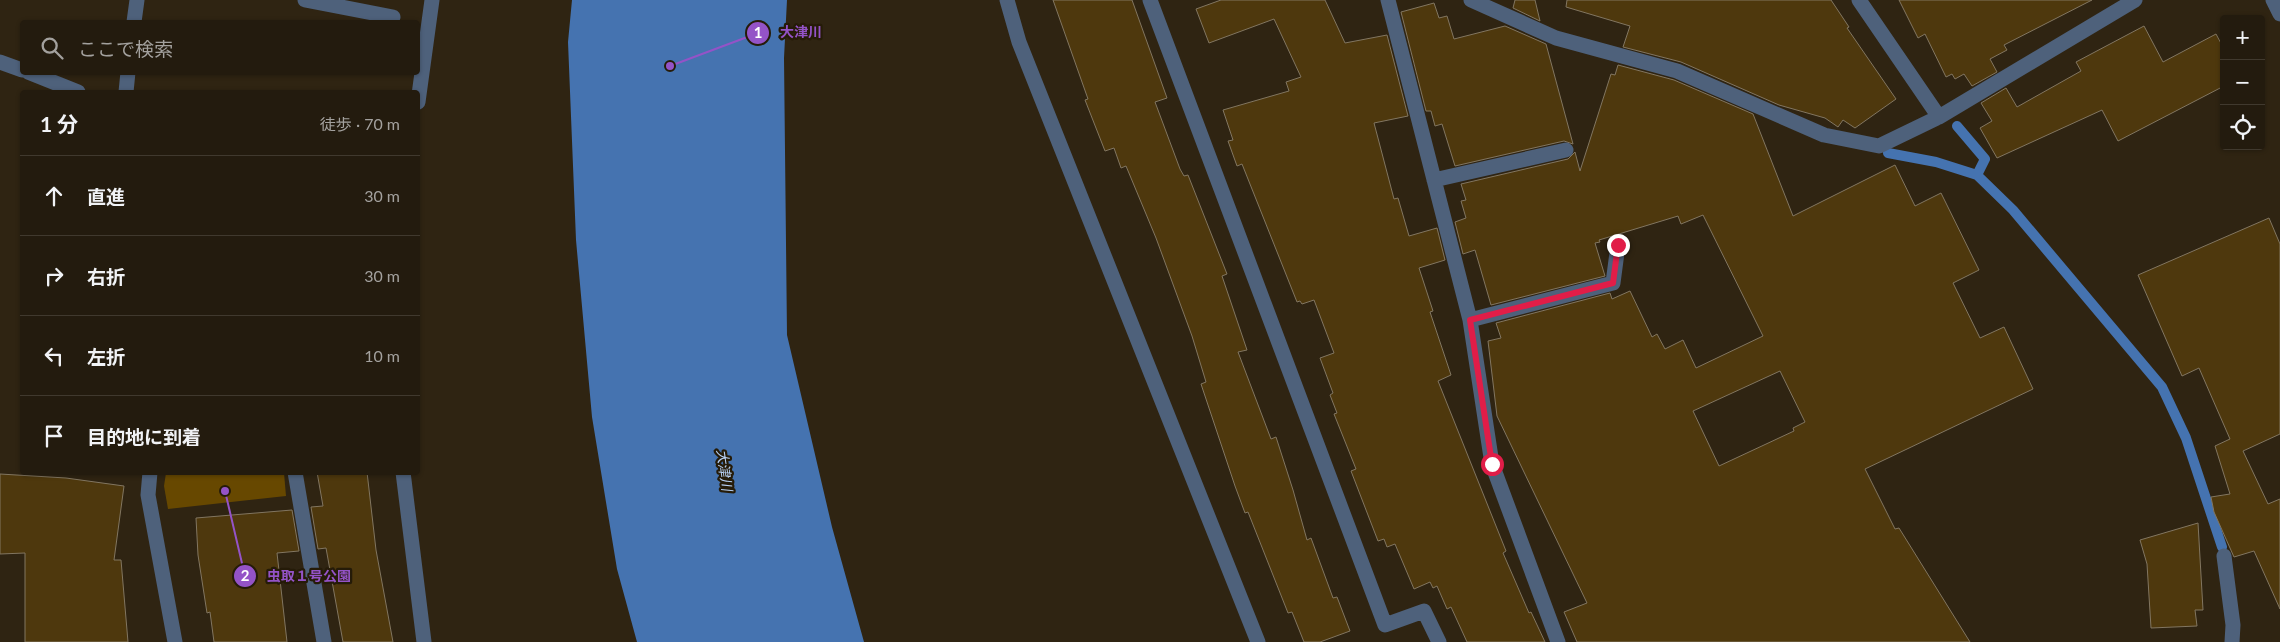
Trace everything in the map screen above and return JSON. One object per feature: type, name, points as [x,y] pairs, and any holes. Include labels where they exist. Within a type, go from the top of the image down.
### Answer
[{"type":"street","points":[[134,20],[137,0]]},
{"type":"street","points":[[305,0],[321,1],[393,18]]},
{"type":"street","points":[[420,90],[432,0]]},
{"type":"street","points":[[1007,0],[1019,42],[1258,642]]},
{"type":"street","points":[[1150,0],[1385,625],[1424,611],[1438,642]]},
{"type":"street","points":[[1388,0],[1470,320],[1492,464],[1558,642]]},
{"type":"street","points":[[1471,0],[1556,38],[1677,71],[1824,135],[1879,146],[1939,117],[2135,0]]},
{"type":"street","points":[[1859,0],[1939,117]]},
{"type":"street","points":[[2273,0],[2280,14]]},
{"type":"street","points":[[0,62],[20,69]]},
{"type":"street","points":[[36,75],[73,90]]},
{"type":"street","points":[[126,90],[128,75]]},
{"type":"street","points":[[1434,180],[1566,150]]},
{"type":"street","points":[[1470,320],[1613,283],[1618,245]]},
{"type":"street","points":[[150,475],[148,496],[175,642]]},
{"type":"street","points":[[296,475],[324,642]]},
{"type":"street","points":[[403,475],[424,642]]},
{"type":"street","points":[[2224,556],[2233,625],[2232,642]]},
{"type":"shaded area","points":[[166,475],[284,475],[286,496],[168,509],[164,486]]},
{"type":"water","points":[[572,0],[787,0],[784,58],[787,335],[832,527],[864,642],[637,642],[617,569],[592,417],[576,240],[568,42]]},
{"type":"building","points":[[1053,0],[1132,0],[1167,98],[1155,102],[1180,169],[1184,176],[1188,175],[1227,274],[1222,276],[1247,350],[1238,352],[1271,439],[1276,437],[1307,540],[1311,538],[1333,598],[1337,597],[1350,631],[1320,642],[1304,642],[1292,612],[1288,613],[1248,512],[1245,513],[1235,486],[1201,384],[1206,382],[1192,336],[1156,238],[1126,166],[1121,168],[1114,148],[1105,151],[1085,100],[1088,99]]},
{"type":"building","points":[[1221,0],[1325,0],[1345,43],[1387,35],[1408,116],[1374,123],[1394,199],[1398,198],[1409,236],[1437,228],[1445,260],[1419,268],[1433,311],[1430,312],[1451,375],[1438,381],[1506,551],[1503,553],[1529,613],[1531,612],[1545,642],[1467,642],[1451,607],[1447,609],[1437,586],[1433,588],[1430,582],[1414,589],[1395,544],[1387,547],[1384,539],[1378,541],[1351,471],[1356,469],[1334,414],[1337,413],[1330,395],[1333,393],[1320,358],[1334,353],[1314,300],[1302,304],[1300,301],[1297,302],[1242,164],[1237,166],[1228,141],[1233,140],[1223,110],[1289,91],[1286,82],[1301,77],[1274,19],[1209,43],[1196,9]]},
{"type":"building","points":[[1515,0],[1535,0],[1540,21],[1513,8]]},
{"type":"building","points":[[1567,0],[1831,0],[1849,27],[1847,28],[1896,99],[1855,128],[1843,120],[1838,127],[1825,118],[1779,105],[1681,62],[1623,47],[1630,26],[1566,7]]},
{"type":"building","points":[[1899,0],[2092,0],[2004,45],[2007,50],[1990,59],[1997,72],[1972,86],[1964,74],[1955,79],[1952,74],[1946,77],[1925,34],[1918,38]]},
{"type":"building","points":[[1434,3],[1439,18],[1447,16],[1454,39],[1505,26],[1546,44],[1573,144],[1564,141],[1455,166],[1442,124],[1435,126],[1431,111],[1426,111],[1401,12]]},
{"type":"building","points":[[2144,26],[2163,62],[2216,34],[2220,42],[2220,88],[2118,141],[2102,110],[1997,158],[1980,128],[1992,121],[1981,103],[2006,88],[2017,107],[2081,71],[2076,62]]},
{"type":"building","points":[[1618,65],[1674,80],[1753,114],[1793,216],[1895,165],[1915,206],[1941,193],[1979,270],[1953,283],[1980,338],[2004,327],[2033,389],[1865,469],[1895,529],[1899,528],[1970,642],[1577,642],[1564,612],[1587,603],[1497,416],[1488,341],[1501,338],[1496,323],[1610,293],[1612,299],[1630,291],[1652,337],[1657,334],[1665,349],[1683,340],[1696,368],[1763,336],[1703,215],[1681,224],[1678,216],[1599,240],[1600,242],[1595,243],[1605,276],[1491,305],[1475,250],[1463,254],[1455,222],[1466,218],[1461,201],[1466,200],[1461,184],[1568,159],[1575,152],[1580,171],[1611,74],[1615,75]],"holes":[[[1780,371],[1805,422],[1793,428],[1794,431],[1719,466],[1693,411]]]},
{"type":"building","points":[[2269,218],[2280,244],[2280,434],[2243,451],[2268,504],[2280,499],[2280,609],[2254,551],[2234,557],[2214,512],[2211,497],[2230,494],[2215,446],[2230,439],[2199,368],[2182,376],[2138,275]]},
{"type":"building","points":[[0,474],[66,478],[124,486],[114,560],[121,560],[128,642],[25,642],[25,553],[0,554]]},
{"type":"building","points":[[318,475],[367,475],[376,550],[393,642],[343,642],[326,548],[318,549],[311,507],[323,506]]},
{"type":"building","points":[[292,510],[299,551],[277,553],[287,642],[214,642],[210,612],[207,613],[198,555],[196,518]]},
{"type":"building","points":[[2198,523],[2203,610],[2195,610],[2197,626],[2151,628],[2147,564],[2140,540]]},
{"type":"waterway","points":[[1957,126],[1985,159],[1977,175]]},
{"type":"waterway","points":[[1888,153],[1936,162],[1977,175],[2013,210],[2162,387],[2186,438],[2222,547]]},
{"type":"place","name":"大津川","points":[[670,66]]},
{"type":"place","name":"虫取１号公園","points":[[225,491]]},
{"type":"route","points":[[1492,464],[1470,320],[1613,283],[1618,245]]}]
